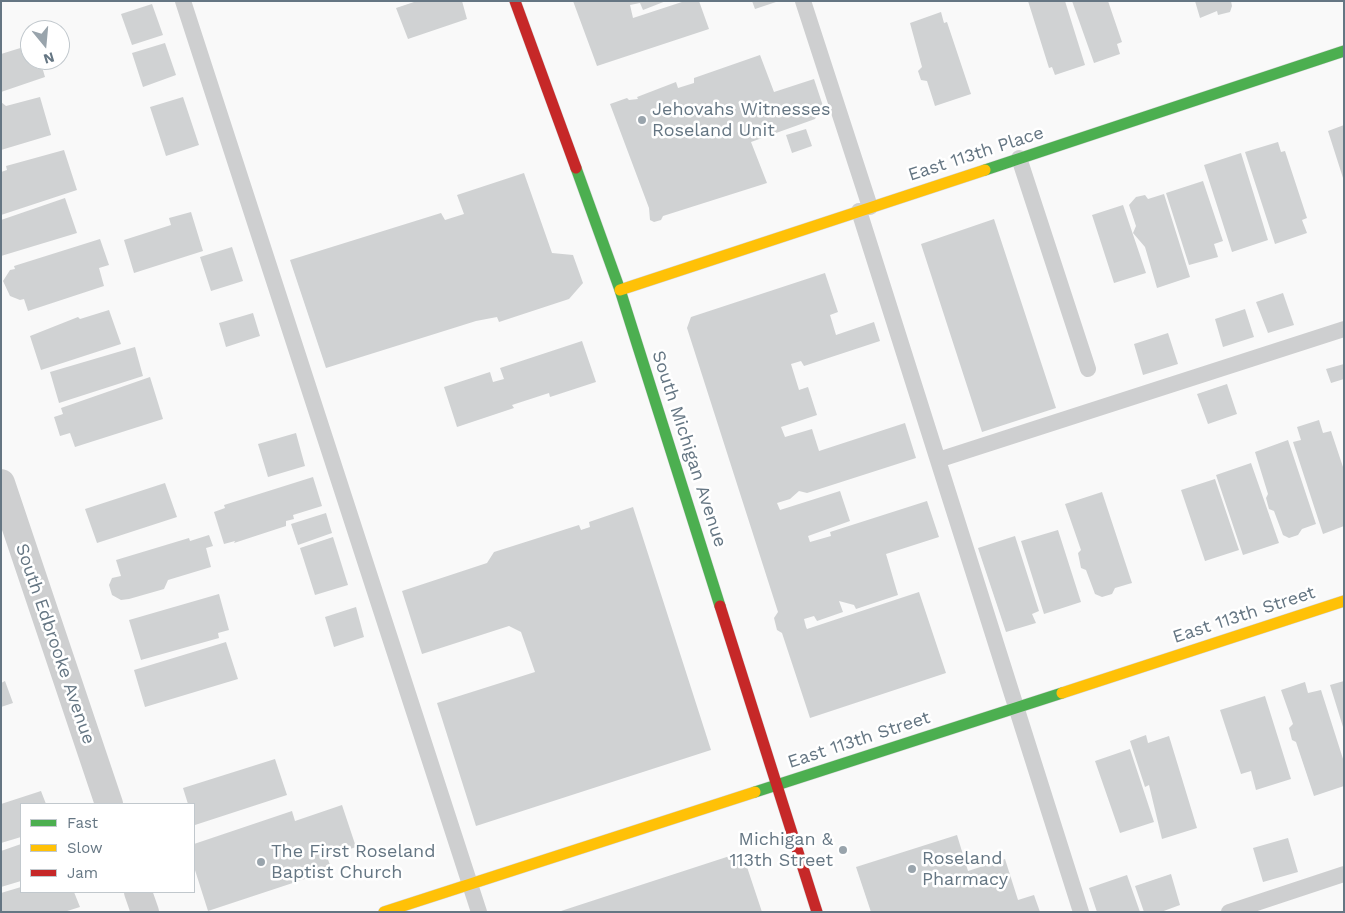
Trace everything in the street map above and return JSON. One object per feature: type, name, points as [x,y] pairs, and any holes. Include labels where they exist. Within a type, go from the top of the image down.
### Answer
[{"type":"street","name":"South Michigan Avenue","points":[[515,1],[620,290],[817,912]]},
{"type":"street","name":"East 113th Place","points":[[620,290],[1344,51]]},
{"type":"street","name":"South Edbrooke Avenue","points":[[1,483],[109,803]]},
{"type":"street","name":"East 113th Street","points":[[384,912],[1344,601]]},
{"type":"street","points":[[138,893],[145,912]]},
{"type":"lane","points":[[183,1],[479,912]]},
{"type":"lane","points":[[803,1],[938,460],[1081,912]]},
{"type":"lane","points":[[1019,158],[1088,369]]},
{"type":"lane","points":[[938,460],[1344,329]]},
{"type":"lane","points":[[1229,912],[1344,874]]},
{"type":"building","points":[[417,1],[462,1],[467,19],[408,39],[396,8]]},
{"type":"building","points":[[573,1],[666,1],[643,10],[640,3],[630,5],[633,18],[685,1],[699,1],[709,29],[597,66]]},
{"type":"building","points":[[752,1],[776,1],[776,2],[755,9]]},
{"type":"building","points":[[1028,1],[1065,1],[1085,65],[1055,75],[1052,67],[1049,68]]},
{"type":"building","points":[[1072,1],[1108,1],[1122,42],[1117,44],[1120,54],[1094,63]]},
{"type":"building","points":[[1195,1],[1231,1],[1232,6],[1230,12],[1218,15],[1217,11],[1200,18]]},
{"type":"building","points":[[152,4],[163,35],[132,45],[121,14]]},
{"type":"building","points":[[941,12],[944,23],[947,22],[971,94],[935,106],[927,81],[921,80],[918,71],[922,67],[910,23]]},
{"type":"building","points":[[165,43],[176,75],[143,87],[132,53]]},
{"type":"building","points":[[20,48],[20,70],[43,70],[45,77],[1,92],[1,54]]},
{"type":"building","points":[[760,55],[774,92],[814,79],[823,106],[815,119],[751,142],[767,183],[663,216],[661,220],[654,222],[650,220],[649,208],[610,104],[627,98],[629,100],[638,99],[637,97],[676,82],[678,88],[694,83],[694,78]]},
{"type":"building","points":[[40,97],[51,135],[1,150],[1,102],[6,106]]},
{"type":"building","points":[[183,97],[199,145],[166,156],[150,107]]},
{"type":"building","points":[[1344,125],[1344,178],[1343,178],[1328,131]]},
{"type":"building","points":[[806,129],[812,146],[792,153],[786,135]]},
{"type":"building","points":[[1278,142],[1281,152],[1285,151],[1307,218],[1302,220],[1307,233],[1275,244],[1245,152]]},
{"type":"building","points":[[64,150],[77,190],[1,215],[1,172],[7,170],[6,166]]},
{"type":"building","points":[[1241,153],[1268,240],[1232,252],[1204,165]]},
{"type":"building","points":[[524,173],[552,253],[573,255],[583,283],[569,299],[499,322],[497,317],[476,321],[326,368],[290,260],[441,213],[445,220],[464,214],[457,195]]},
{"type":"building","points":[[1203,181],[1223,241],[1214,244],[1218,257],[1189,265],[1166,193]]},
{"type":"building","points":[[1164,194],[1190,277],[1157,288],[1145,247],[1133,233],[1136,226],[1129,205],[1136,197],[1145,195],[1148,199]]},
{"type":"building","points":[[65,198],[77,233],[1,256],[1,220]]},
{"type":"building","points":[[1123,205],[1146,273],[1114,283],[1092,215]]},
{"type":"building","points":[[191,212],[203,251],[134,273],[124,240],[171,225],[169,218]]},
{"type":"building","points":[[994,219],[1056,408],[982,432],[921,244]]},
{"type":"building","points":[[100,239],[109,265],[99,268],[104,286],[28,311],[24,299],[20,300],[10,296],[3,281],[10,270],[15,269],[14,266]]},
{"type":"building","points":[[232,247],[243,281],[211,291],[200,257]]},
{"type":"building","points":[[825,273],[838,312],[830,315],[836,335],[874,322],[880,341],[804,366],[801,361],[791,364],[799,390],[808,387],[817,415],[781,427],[785,437],[812,429],[819,451],[905,423],[916,458],[807,493],[799,491],[790,499],[777,503],[780,510],[840,491],[850,521],[808,536],[810,542],[831,536],[830,532],[927,501],[939,537],[886,554],[898,595],[856,609],[854,605],[839,601],[843,612],[817,621],[814,616],[804,619],[806,627],[807,629],[919,592],[946,673],[810,718],[782,633],[777,630],[774,618],[778,612],[687,328],[691,317]]},
{"type":"building","points":[[1283,293],[1294,325],[1268,333],[1256,302]]},
{"type":"building","points":[[1245,309],[1254,337],[1223,347],[1215,319]]},
{"type":"building","points":[[109,310],[121,344],[41,370],[30,336],[78,317],[80,319]]},
{"type":"building","points":[[253,313],[260,336],[226,347],[219,323]]},
{"type":"building","points":[[1168,333],[1178,364],[1143,375],[1134,344]]},
{"type":"building","points":[[582,341],[596,382],[550,397],[549,393],[512,405],[514,408],[457,427],[444,387],[490,372],[493,382],[504,379],[500,368]]},
{"type":"building","points":[[135,347],[143,376],[59,403],[50,372]]},
{"type":"building","points":[[1344,364],[1344,379],[1331,383],[1326,369]]},
{"type":"building","points":[[150,377],[163,419],[75,447],[70,433],[60,436],[54,417],[63,414],[61,408]]},
{"type":"building","points":[[1227,384],[1237,414],[1208,424],[1197,394]]},
{"type":"building","points":[[1319,420],[1323,433],[1331,431],[1344,470],[1344,526],[1323,534],[1293,442],[1301,440],[1297,427]]},
{"type":"building","points":[[296,433],[305,466],[268,477],[258,444]]},
{"type":"building","points":[[1288,440],[1316,524],[1302,529],[1298,535],[1289,538],[1283,535],[1274,511],[1269,509],[1266,498],[1268,494],[1255,452]]},
{"type":"building","points":[[1251,463],[1279,543],[1243,555],[1216,475]]},
{"type":"building","points":[[313,477],[322,506],[293,515],[294,519],[286,521],[286,526],[234,543],[235,541],[224,544],[214,512],[225,508],[224,505]]},
{"type":"building","points":[[1215,479],[1239,550],[1205,561],[1181,490]]},
{"type":"building","points":[[165,483],[177,517],[97,543],[85,509]]},
{"type":"building","points":[[1102,492],[1132,583],[1115,588],[1112,594],[1102,597],[1095,594],[1086,570],[1081,568],[1078,553],[1081,550],[1065,504]]},
{"type":"building","points":[[633,507],[711,750],[476,826],[437,703],[535,672],[521,632],[509,626],[422,654],[402,591],[487,563],[494,552],[579,525],[581,530],[590,527],[589,522]]},
{"type":"building","points":[[326,513],[332,533],[298,545],[291,524]]},
{"type":"building","points":[[1058,530],[1081,602],[1044,614],[1021,541]]},
{"type":"building","points":[[209,535],[213,546],[206,548],[211,567],[168,580],[164,589],[129,599],[121,600],[112,595],[109,585],[112,578],[121,576],[116,560],[189,538],[190,541]]},
{"type":"building","points":[[1015,536],[1039,611],[1032,614],[1036,623],[1006,632],[978,548]]},
{"type":"building","points":[[333,537],[348,585],[315,595],[300,548]]},
{"type":"building","points":[[219,594],[229,630],[218,633],[219,638],[141,660],[129,620]]},
{"type":"building","points":[[356,607],[364,637],[334,647],[325,617]]},
{"type":"building","points":[[226,642],[238,679],[145,707],[134,670]]},
{"type":"building","points":[[5,681],[13,703],[1,707],[1,683]]},
{"type":"building","points":[[1344,681],[1344,727],[1343,727],[1330,685]]},
{"type":"building","points":[[1305,682],[1308,693],[1321,690],[1344,762],[1344,786],[1314,796],[1296,742],[1292,740],[1289,728],[1293,724],[1281,690]]},
{"type":"building","points":[[1265,696],[1291,779],[1256,790],[1251,771],[1241,774],[1220,710]]},
{"type":"building","points":[[1146,735],[1148,743],[1169,736],[1197,828],[1162,839],[1149,785],[1145,787],[1130,741]]},
{"type":"building","points":[[1130,749],[1154,822],[1120,833],[1095,761]]},
{"type":"building","points":[[275,759],[287,795],[195,825],[195,803],[188,803],[183,788]]},
{"type":"building","points":[[41,791],[46,803],[20,803],[20,837],[1,843],[1,804]]},
{"type":"building","name":"The First Roseland Baptist Church","points":[[342,805],[356,847],[327,857],[332,870],[208,911],[195,870],[195,844],[292,811],[295,821]]},
{"type":"building","points":[[957,835],[968,871],[1005,859],[1018,900],[1034,895],[1040,912],[871,912],[856,867]]},
{"type":"building","points":[[1288,838],[1298,872],[1263,882],[1253,848]]},
{"type":"building","points":[[20,844],[20,881],[1,887],[1,851]]},
{"type":"building","points":[[742,852],[762,912],[561,912],[561,911]]},
{"type":"building","points":[[1171,874],[1180,905],[1161,912],[1144,912],[1135,886]]},
{"type":"building","points":[[1127,875],[1140,912],[1097,912],[1089,888]]},
{"type":"building","points":[[20,887],[20,893],[74,893],[80,907],[64,912],[1,912],[1,893]]},
{"type":"traffic: fast","points":[[985,170],[1344,51]]},
{"type":"traffic: fast","points":[[576,168],[620,290],[720,606]]},
{"type":"traffic: fast","points":[[755,792],[1062,693]]},
{"type":"traffic: slow","points":[[620,290],[985,170]]},
{"type":"traffic: slow","points":[[1062,693],[1344,601]]},
{"type":"traffic: slow","points":[[384,912],[755,792]]},
{"type":"traffic: jam","points":[[515,1],[576,168]]},
{"type":"traffic: jam","points":[[720,606],[817,912]]},
{"type":"place","name":"Jehovahs Witnesses Roseland Unit","points":[[642,120]]},
{"type":"place","name":"Michigan & 113th Street","points":[[843,850]]},
{"type":"place","name":"The First Roseland Baptist Church","points":[[261,862]]},
{"type":"place","name":"Roseland Pharmacy","points":[[912,869]]}]
